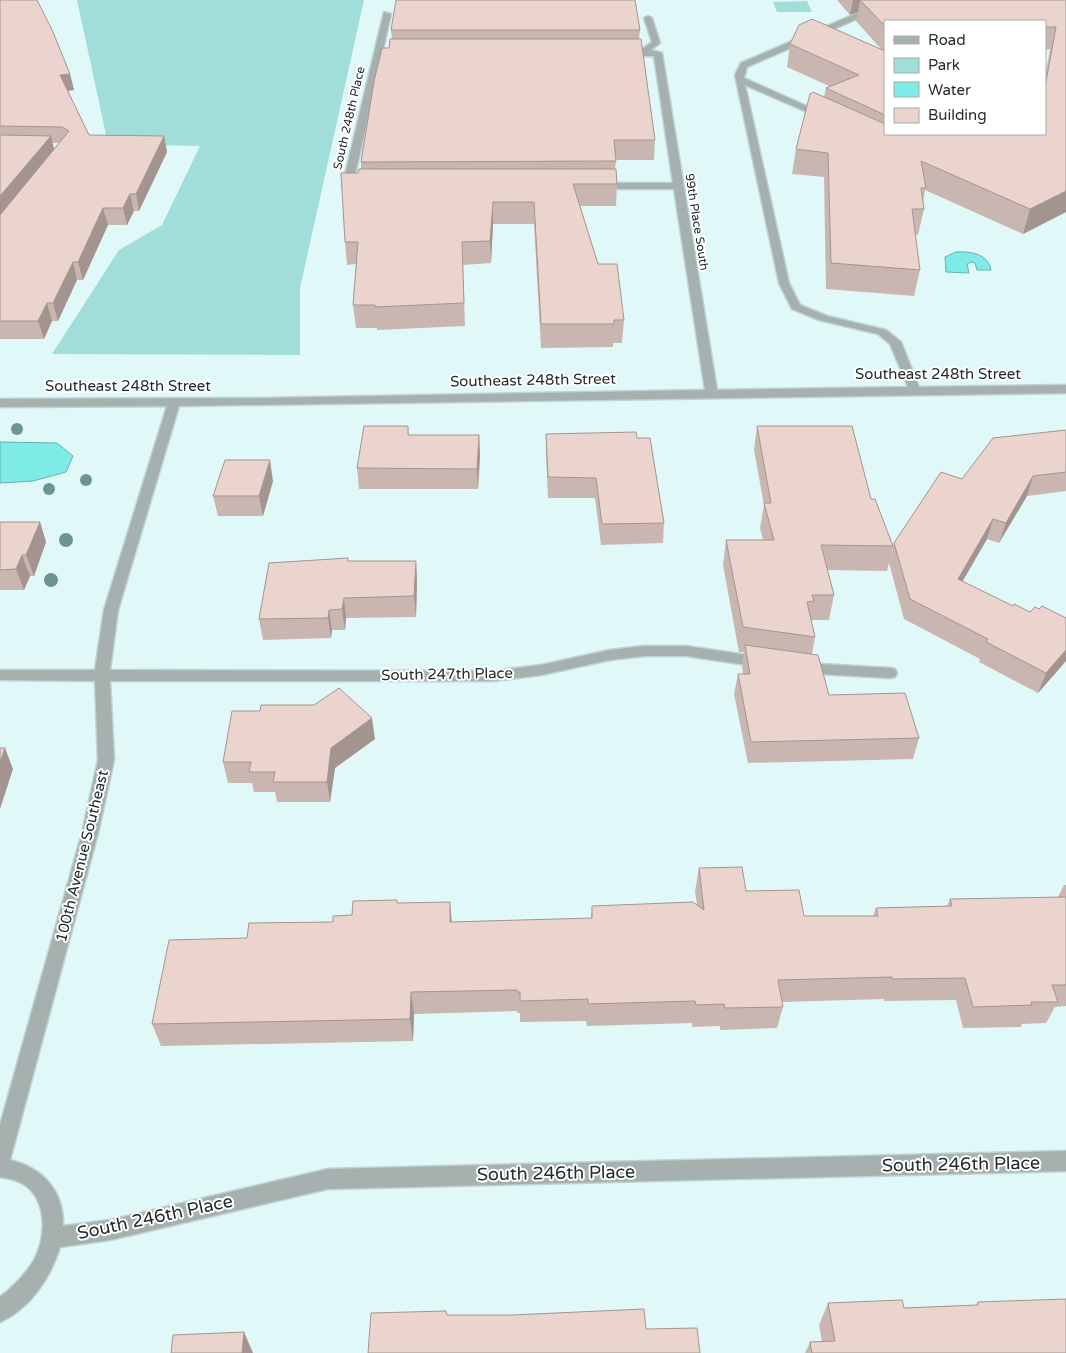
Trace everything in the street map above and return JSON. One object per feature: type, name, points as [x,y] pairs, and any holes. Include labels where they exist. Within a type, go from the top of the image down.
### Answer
[{"type":"street","points":[[884,12],[865,12],[744,65],[739,75],[784,283],[796,306],[823,318],[882,332],[895,342],[915,391]]},
{"type":"street","name":"South 248th Place","points":[[366,187],[347,187],[382,54],[387,14]]},
{"type":"street","points":[[614,54],[644,54],[656,43],[648,18]]},
{"type":"street","name":"99th Place South","points":[[644,54],[658,54],[711,393]]},
{"type":"street","points":[[740,79],[830,119]]},
{"type":"street","points":[[591,186],[678,186]]},
{"type":"street","name":"Southeast 248th Street","points":[[0,403],[174,403],[711,393],[1066,390]]},
{"type":"street","name":"100th Avenue Southeast","points":[[0,1161],[90,833],[106,760],[102,675],[111,610],[174,403]]},
{"type":"street","name":"South 247th Place","points":[[0,675],[493,676],[541,670],[610,655],[644,651],[686,651],[778,664],[890,674]]},
{"type":"street","name":"South 246th Place","points":[[52,1238],[110,1230],[328,1179],[1066,1161]]},
{"type":"street","points":[[0,1167],[19,1171],[35,1180],[47,1196],[53,1215],[52,1238],[43,1265],[25,1290],[0,1310]]},
{"type":"green space","points":[[77,0],[364,0],[300,288],[300,355],[52,354],[119,250],[162,225],[200,146],[108,144]]},
{"type":"green space","points":[[807,1],[812,12],[777,12],[773,2]]},
{"type":"water","points":[[956,252],[973,253],[983,257],[991,270],[977,270],[975,263],[971,262],[967,264],[969,273],[946,272],[945,257]]},
{"type":"water","points":[[0,442],[57,443],[73,456],[66,472],[33,481],[0,483]]},
{"type":"building","points":[[0,0],[37,0],[53,32],[70,74],[60,75],[89,135],[164,136],[136,194],[130,194],[123,208],[103,208],[78,262],[73,262],[53,303],[47,303],[38,321],[0,321],[0,215],[69,131],[62,127],[0,126]]},
{"type":"building","points":[[396,0],[635,0],[640,30],[391,30]]},
{"type":"building","points":[[860,0],[1066,0],[1066,191],[1030,209],[921,161],[926,188],[921,188],[924,209],[912,209],[920,270],[831,263],[828,153],[796,149],[810,94],[813,92],[884,124],[884,135],[1046,135],[1046,82],[1056,27],[1046,27],[1046,20],[884,20],[884,25]]},
{"type":"building","points":[[812,19],[884,51],[884,115],[826,88],[859,75],[790,44],[799,25]]},
{"type":"building","points":[[390,39],[641,39],[655,140],[614,140],[616,161],[361,162],[374,81],[382,48],[389,48]]},
{"type":"building","points":[[0,135],[51,136],[0,196]]},
{"type":"building","points":[[359,169],[616,169],[617,184],[573,184],[598,264],[617,264],[624,320],[614,320],[614,324],[541,324],[534,202],[493,202],[490,241],[462,242],[464,303],[375,307],[375,305],[353,305],[358,242],[345,242],[341,173],[358,173]]},
{"type":"building","points":[[364,426],[408,426],[408,435],[479,435],[477,469],[357,468]]},
{"type":"building","points":[[757,426],[852,426],[871,499],[875,499],[893,546],[821,545],[834,595],[812,595],[814,601],[807,602],[815,637],[743,627],[726,540],[774,540],[764,503],[771,503]]},
{"type":"building","points":[[1066,430],[1066,472],[1033,476],[1006,523],[993,519],[958,579],[1013,606],[1014,604],[1030,612],[1035,607],[1039,609],[1042,606],[1066,618],[1066,650],[1046,673],[986,642],[988,639],[910,599],[894,543],[941,472],[962,479],[993,438]]},
{"type":"building","points":[[636,432],[637,438],[650,438],[664,523],[602,524],[596,478],[548,477],[546,434]]},
{"type":"building","points":[[225,460],[270,460],[259,496],[213,496]]},
{"type":"building","points":[[0,522],[40,522],[26,555],[22,555],[16,569],[0,570]]},
{"type":"building","points":[[348,558],[348,561],[416,561],[414,596],[344,598],[342,609],[329,610],[328,618],[259,619],[269,563]]},
{"type":"building","points":[[745,645],[818,655],[829,695],[905,693],[919,738],[751,742],[738,674],[750,674]]},
{"type":"building","points":[[339,688],[372,718],[331,748],[327,782],[273,782],[275,772],[249,772],[251,762],[223,762],[232,711],[260,711],[261,705],[314,705]]},
{"type":"building","points":[[0,748],[5,748],[0,762]]},
{"type":"building","points":[[742,867],[746,891],[799,890],[804,916],[878,916],[876,908],[952,906],[950,899],[1066,897],[1066,985],[1052,985],[1058,1002],[1031,1002],[1032,1005],[973,1007],[965,978],[892,979],[892,977],[778,980],[783,1007],[725,1008],[724,1004],[696,1005],[695,1001],[588,1004],[588,999],[520,1001],[520,992],[517,992],[517,990],[411,992],[410,1019],[152,1024],[169,940],[247,938],[249,923],[333,922],[333,916],[352,915],[353,901],[397,900],[397,903],[450,902],[450,922],[592,918],[592,906],[693,902],[704,910],[699,868]]},
{"type":"building","points":[[1066,1299],[1066,1353],[812,1353],[810,1342],[835,1341],[828,1303],[902,1300],[904,1308],[978,1305],[978,1302]]},
{"type":"building","points":[[644,1309],[646,1329],[697,1328],[700,1353],[368,1353],[371,1313],[446,1311],[447,1315],[512,1315]]},
{"type":"building","points":[[244,1332],[242,1353],[171,1353],[173,1335]]}]
